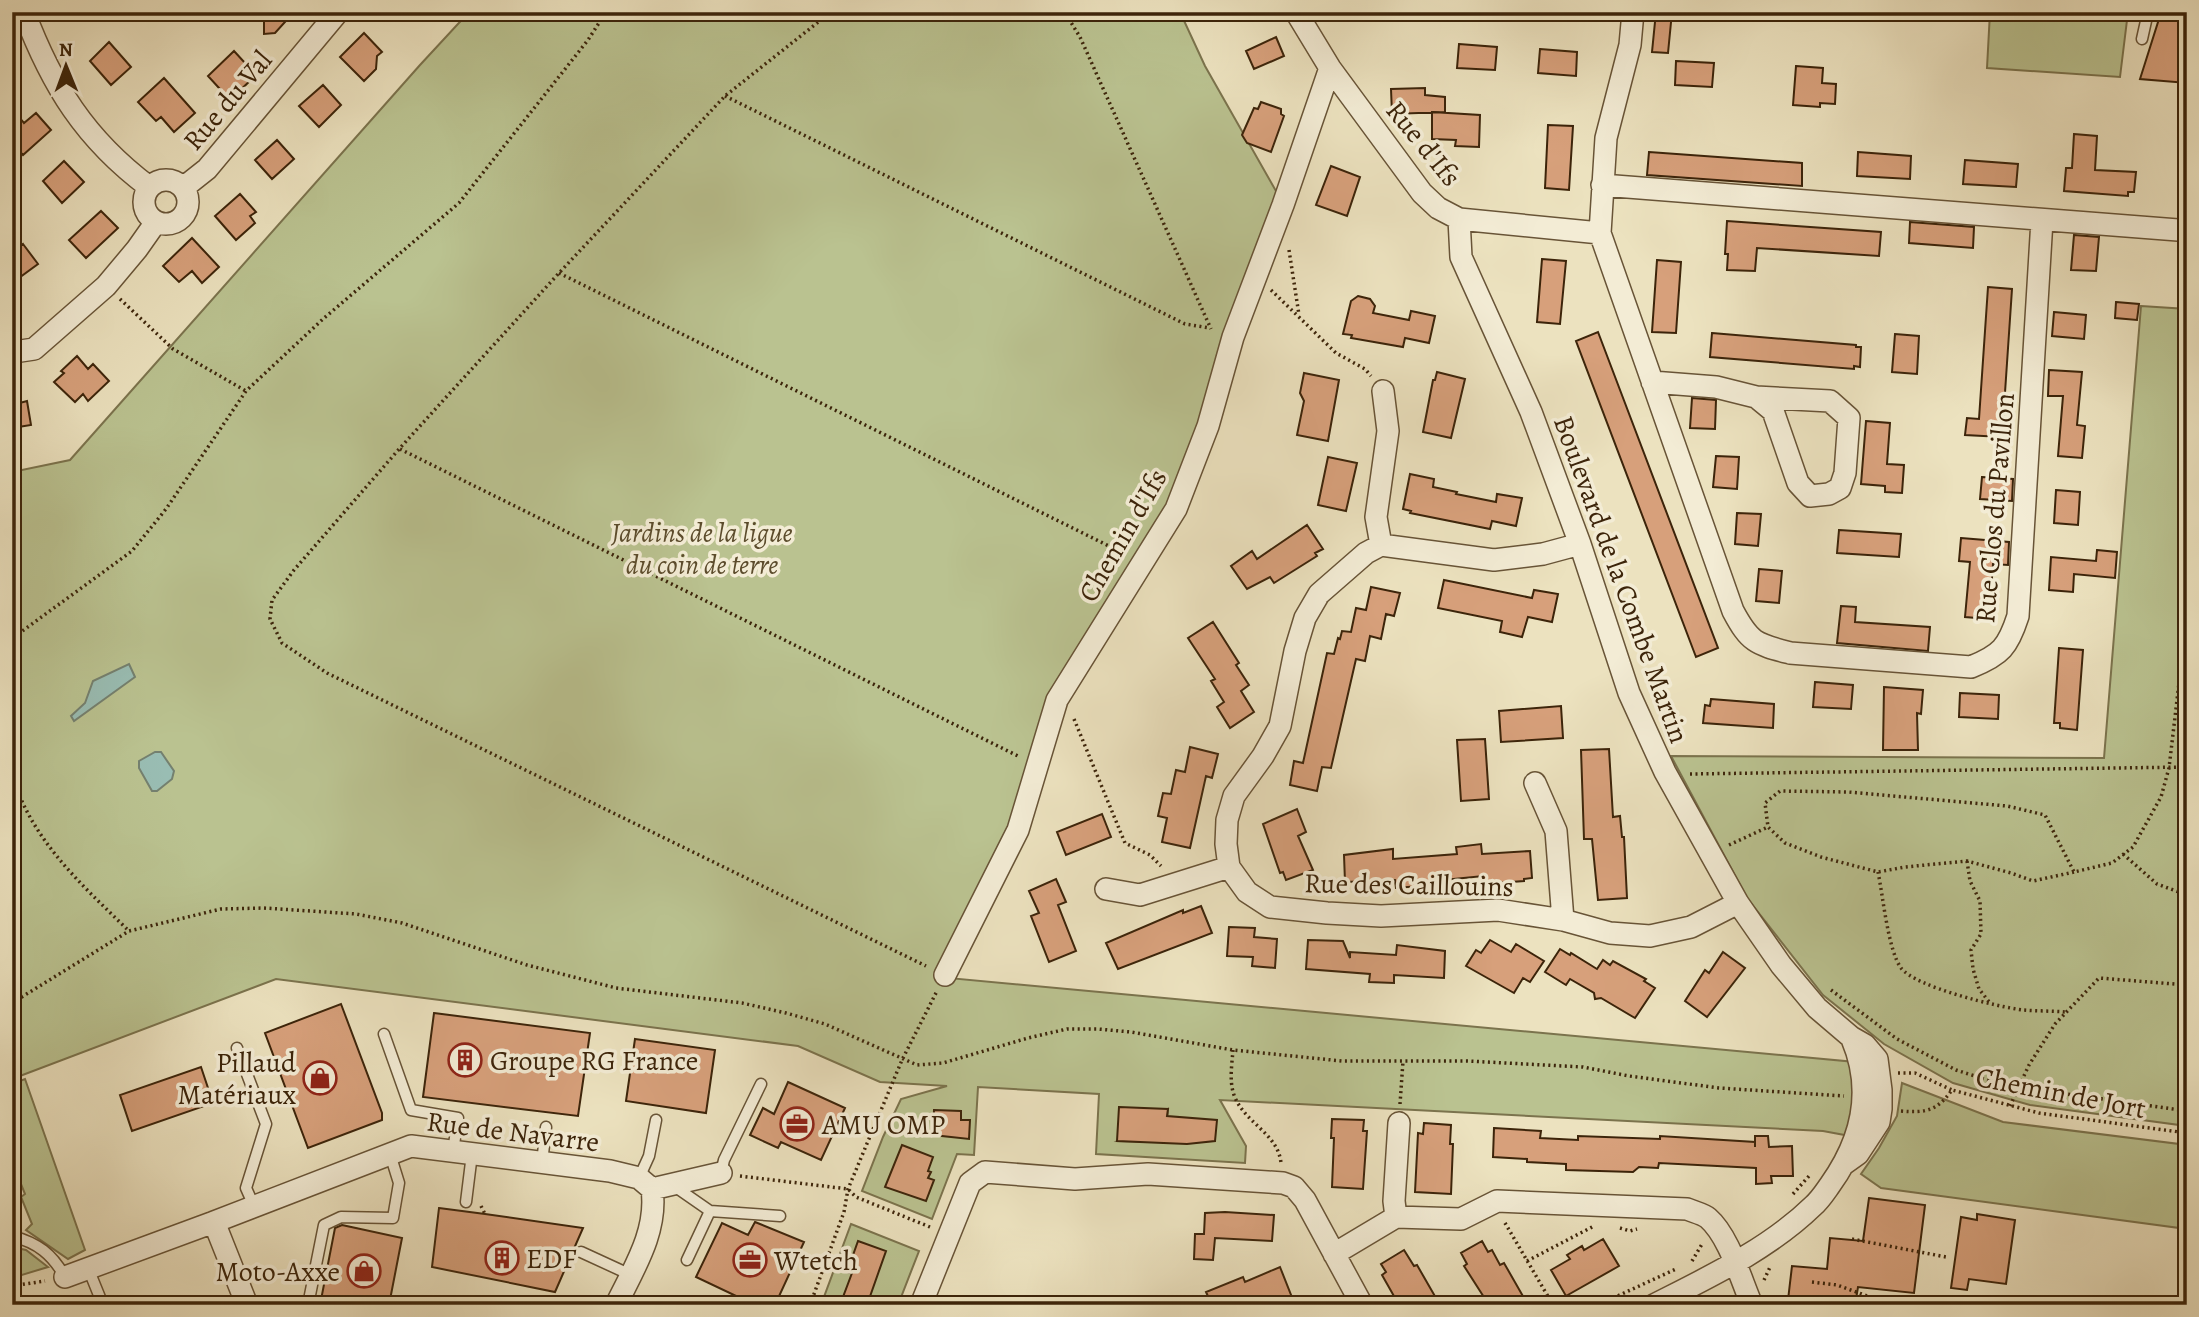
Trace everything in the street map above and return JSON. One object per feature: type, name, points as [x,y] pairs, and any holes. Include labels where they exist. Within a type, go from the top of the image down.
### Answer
[{"type":"street","points":[[23,12],[66,102],[85,127],[123,167],[149,187]]},
{"type":"street","name":"Rue du Val","points":[[183,188],[207,169],[338,12]]},
{"type":"street","name":"Rue d'Ifs","points":[[1296,12],[1330,68],[1422,193],[1438,208],[1459,219],[1600,233]]},
{"type":"street","points":[[1600,233],[1606,138],[1630,44],[1633,12]]},
{"type":"street","name":"Chemin d'Ifs","points":[[945,975],[1018,830],[1062,690],[1176,509],[1208,426],[1233,337],[1330,68]]},
{"type":"street","points":[[160,180],[172,180],[183,188],[188,201],[183,215],[171,223],[156,222],[144,206],[145,193],[149,187],[160,180]]},
{"type":"street","points":[[1602,185],[2178,230]]},
{"type":"street","name":"Boulevard de la Combe Martin","points":[[1459,219],[1461,257],[1531,412],[1645,732],[1738,903],[1781,965],[1817,1008],[1851,1037],[1865,1045],[1877,1059],[1880,1076],[1872,1104],[1862,1114],[1857,1135],[1844,1164],[1815,1205],[1780,1234],[1735,1263],[1654,1305]]},
{"type":"street","name":"Rue Clos du Pavillon","points":[[1600,233],[1733,611],[1745,634],[1761,646],[1790,653],[1971,667],[1993,658],[2010,641],[2018,616],[2042,220]]},
{"type":"street","points":[[13,353],[34,349],[106,286],[156,222]]},
{"type":"street","points":[[1652,382],[1716,387],[1756,397],[1830,401],[1849,418],[1845,472],[1840,488],[1829,494],[1810,496],[1798,483],[1773,411],[1756,397]]},
{"type":"street","points":[[1381,545],[1376,517],[1388,430],[1383,391]]},
{"type":"street","points":[[1106,889],[1140,895],[1229,867],[1227,820],[1234,796],[1263,756],[1280,726],[1305,618],[1319,594],[1366,553],[1381,545],[1494,560],[1543,554],[1580,544]]},
{"type":"street","points":[[1535,783],[1556,831],[1563,920]]},
{"type":"street","name":"Rue des Caillouins","points":[[1229,867],[1247,892],[1270,906],[1381,916],[1497,910],[1563,920],[1610,933],[1650,936],[1691,927],[1738,903]]},
{"type":"street","name":"Boulevard de la Combe Martin","points":[[1851,1037],[1861,1060],[1872,1104]]},
{"type":"street","points":[[1396,1217],[1394,1201],[1399,1123]]},
{"type":"street","name":"Rue de Navarre","points":[[65,1277],[411,1146],[610,1171],[654,1183]]},
{"type":"street","points":[[921,1305],[970,1183],[985,1172],[1075,1178],[1147,1174],[1283,1183],[1294,1187],[1305,1200],[1362,1305]]},
{"type":"street","points":[[616,1305],[651,1230],[655,1207],[654,1183],[721,1173]]},
{"type":"street","points":[[1334,1254],[1396,1217],[1461,1219],[1497,1201],[1687,1209],[1708,1217],[1719,1231],[1752,1305]]},
{"type":"street","points":[[214,1222],[247,1305]]},
{"type":"lane","points":[[2142,39],[2148,12]]},
{"type":"lane","points":[[384,1034],[411,1110],[458,1118],[466,1202]]},
{"type":"lane","points":[[237,1048],[266,1124],[246,1188],[254,1206]]},
{"type":"lane","points":[[721,1173],[724,1160],[761,1084]]},
{"type":"lane","points":[[656,1119],[649,1156],[654,1183],[710,1211],[780,1216]]},
{"type":"lane","points":[[542,1163],[546,1127]]},
{"type":"lane","points":[[308,1305],[324,1225],[341,1217],[393,1218],[399,1183],[390,1154]]},
{"type":"lane","points":[[687,1260],[710,1211]]},
{"type":"lane","points":[[12,1236],[32,1241],[54,1259],[65,1277]]},
{"type":"lane","points":[[581,1252],[631,1275]]},
{"type":"lane","points":[[88,1269],[103,1305]]},
{"type":"path","points":[[12,656],[21,632],[132,551],[166,509],[246,391],[323,319],[459,203],[588,40],[606,12]]},
{"type":"path","points":[[810,1305],[844,1212],[848,1189],[902,1060],[945,975],[327,673],[282,643],[270,619],[272,600],[294,570],[559,273],[725,96],[831,12]]},
{"type":"path","points":[[1060,12],[1067,16],[1080,37],[1210,328]]},
{"type":"path","points":[[725,96],[1185,324],[1210,328],[1233,337]]},
{"type":"path","points":[[1288,242],[1299,317]]},
{"type":"path","points":[[559,273],[1142,562]]},
{"type":"path","points":[[1256,275],[1336,353],[1365,369],[1383,391]]},
{"type":"path","points":[[106,286],[173,349],[246,391]]},
{"type":"path","points":[[400,449],[1037,766]]},
{"type":"path","points":[[2074,872],[2045,815],[2007,806],[1849,792],[1780,791],[1765,803],[1768,827],[1785,843],[1821,857],[1878,872],[1967,861],[2033,881],[2074,872],[2112,863],[2133,847],[2161,797],[2169,768],[2187,615]]},
{"type":"path","points":[[12,630],[21,632]]},
{"type":"path","points":[[1062,690],[1125,844],[1150,855],[1165,869],[1175,884]]},
{"type":"path","points":[[1696,785],[1689,773],[2187,767]]},
{"type":"path","points":[[12,775],[28,814],[63,866],[129,931]]},
{"type":"path","points":[[1732,856],[1727,845],[1768,827]]},
{"type":"path","points":[[2123,854],[2157,884],[2187,895]]},
{"type":"path","points":[[1967,861],[1970,881],[1980,901],[1980,934],[1971,950],[1973,969],[1979,989],[1990,1003]]},
{"type":"path","points":[[1878,872],[1891,942],[1901,968],[1918,981],[2022,1010],[2066,1012]]},
{"type":"path","name":"Chemin de Jort","points":[[12,1003],[129,931],[221,908],[264,908],[356,914],[402,923],[527,965],[616,988],[742,1003],[786,1013],[825,1024],[917,1065],[943,1063],[1067,1029],[1131,1032],[1233,1050],[1342,1061],[1467,1061],[1583,1067],[1719,1088],[1930,1111],[1942,1105],[1952,1090],[2052,1115],[2187,1133]]},
{"type":"path","points":[[2010,1106],[2029,1065],[2054,1024],[2099,978],[2187,985]]},
{"type":"path","points":[[1822,983],[1897,1039],[1956,1070],[2003,1085],[2187,1111]]},
{"type":"path","points":[[1233,1050],[1233,1092],[1248,1118],[1266,1133],[1275,1145],[1280,1155],[1283,1183]]},
{"type":"path","points":[[1399,1123],[1403,1061]]},
{"type":"path","points":[[1880,1076],[1890,1072],[1915,1073],[1952,1090]]},
{"type":"path","points":[[721,1173],[848,1189],[856,1197],[949,1234]]},
{"type":"path","points":[[1793,1194],[1810,1175]]},
{"type":"path","points":[[1497,1201],[1501,1216],[1553,1305]]},
{"type":"path","points":[[1528,1261],[1603,1222]]},
{"type":"path","points":[[1612,1225],[1630,1231],[1646,1227]]},
{"type":"path","points":[[1598,1305],[1694,1260],[1704,1241],[1719,1231]]},
{"type":"path","points":[[1852,1239],[1946,1257]]},
{"type":"path","points":[[12,1286],[65,1277]]},
{"type":"path","points":[[1812,1282],[1838,1285],[1892,1305]]},
{"type":"green space","name":"Jardins de la ligue du coin de terre","points":[[469,12],[1180,12],[1205,66],[1280,198],[1211,430],[1063,690],[948,978],[1855,1062],[1850,1136],[1823,1131],[1220,1100],[1246,1146],[1245,1163],[1096,1154],[1099,1094],[978,1087],[974,1155],[957,1154],[932,1219],[862,1191],[901,1099],[947,1086],[880,1082],[798,1046],[276,979],[12,1079],[12,472],[70,460]],"holes":[[[1168,1109],[1166,1142],[1117,1141]]]},
{"type":"green space","points":[[1990,12],[2128,12],[2120,77],[1987,68]]},
{"type":"green space","points":[[2141,306],[2187,309],[2187,1126],[2030,1105],[1953,1083],[1884,1044],[1823,995],[1747,898],[1671,756],[2104,758]]},
{"type":"green space","points":[[25,1079],[85,1250],[68,1259],[26,1230],[32,1224],[21,1197],[25,1194],[12,1162],[12,1084]]},
{"type":"green space","points":[[1902,1083],[2003,1122],[2187,1145],[2187,1229],[1881,1188],[1861,1174],[1897,1116]]},
{"type":"green space","points":[[851,1224],[919,1251],[898,1305],[880,1305],[881,1301],[847,1288],[840,1305],[821,1305]]},
{"type":"green space","points":[[12,1247],[26,1250],[48,1267],[12,1278]]},
{"type":"water","points":[[129,664],[135,677],[74,721],[71,716],[85,703],[93,681]]},
{"type":"water","points":[[155,752],[161,752],[174,771],[172,779],[157,791],[152,791],[139,768],[139,761]]},
{"type":"building","points":[[264,12],[294,12],[275,33],[264,34]]},
{"type":"building","points":[[1656,12],[1672,12],[1668,53],[1652,52]]},
{"type":"building","points":[[2164,12],[2187,12],[2187,83],[2140,79],[2159,19],[2161,20]]},
{"type":"building","points":[[364,33],[382,52],[377,56],[376,69],[364,81],[340,57]]},
{"type":"building","points":[[1276,37],[1284,56],[1254,69],[1246,51]]},
{"type":"building","points":[[109,42],[131,67],[111,85],[90,61]]},
{"type":"building","points":[[1459,44],[1497,47],[1495,70],[1457,68]]},
{"type":"building","points":[[1540,49],[1577,52],[1576,76],[1538,73]]},
{"type":"building","points":[[234,51],[256,75],[230,100],[208,76]]},
{"type":"building","points":[[1676,61],[1714,63],[1712,87],[1675,85]]},
{"type":"building","points":[[1796,66],[1823,68],[1822,83],[1836,84],[1835,104],[1820,103],[1820,107],[1793,105]]},
{"type":"building","points":[[164,78],[195,113],[174,132],[161,117],[156,121],[138,102]]},
{"type":"building","points":[[323,85],[341,105],[319,127],[299,106]]},
{"type":"building","points":[[1425,88],[1425,95],[1445,97],[1445,112],[1392,114],[1391,89]]},
{"type":"building","points":[[1261,102],[1281,109],[1284,116],[1271,152],[1247,143],[1242,135],[1254,108],[1258,109]]},
{"type":"building","points":[[12,108],[24,123],[36,113],[51,130],[23,155],[12,143]]},
{"type":"building","points":[[1432,112],[1480,115],[1479,147],[1455,146],[1456,140],[1432,139]]},
{"type":"building","points":[[1548,125],[1573,126],[1569,190],[1545,188]]},
{"type":"building","points":[[2074,134],[2097,136],[2095,170],[2136,172],[2134,192],[2128,192],[2128,196],[2064,191],[2066,168],[2072,168]]},
{"type":"building","points":[[277,140],[294,159],[272,179],[255,160]]},
{"type":"building","points":[[1649,152],[1802,163],[1802,186],[1647,175]]},
{"type":"building","points":[[1858,152],[1911,156],[1910,179],[1857,176]]},
{"type":"building","points":[[1965,160],[2018,164],[2016,187],[1963,184]]},
{"type":"building","points":[[64,161],[84,182],[62,203],[43,181]]},
{"type":"building","points":[[1331,166],[1360,177],[1347,216],[1316,205]]},
{"type":"building","points":[[240,194],[256,212],[250,216],[255,223],[236,240],[215,216]]},
{"type":"building","points":[[101,211],[118,228],[86,258],[69,240]]},
{"type":"building","points":[[1727,221],[1881,232],[1879,256],[1757,248],[1755,271],[1727,270]]},
{"type":"building","points":[[1910,222],[1974,227],[1973,248],[1909,243]]},
{"type":"building","points":[[2074,235],[2099,237],[2096,271],[2071,270]]},
{"type":"building","points":[[192,238],[219,267],[202,283],[192,271],[179,282],[163,266]]},
{"type":"building","points":[[23,244],[38,264],[12,283],[12,252]]},
{"type":"building","points":[[1542,259],[1566,261],[1560,324],[1537,322]]},
{"type":"building","points":[[1657,260],[1681,262],[1676,333],[1652,332]]},
{"type":"building","points":[[1988,287],[2012,289],[2002,437],[1965,435],[1967,418],[1979,419]]},
{"type":"building","points":[[1358,296],[1370,299],[1375,306],[1373,313],[1409,320],[1411,311],[1435,316],[1429,343],[1405,338],[1403,347],[1351,338],[1352,335],[1343,334],[1351,301]]},
{"type":"building","points":[[2116,302],[2139,304],[2137,320],[2115,318]]},
{"type":"building","points":[[2054,312],[2086,315],[2084,339],[2052,336]]},
{"type":"building","points":[[1598,332],[1718,648],[1696,657],[1576,341]]},
{"type":"building","points":[[1712,333],[1856,345],[1861,347],[1860,367],[1854,366],[1854,369],[1710,357]]},
{"type":"building","points":[[1895,334],[1919,336],[1917,374],[1892,372]]},
{"type":"building","points":[[77,356],[88,369],[93,364],[109,381],[88,401],[83,394],[75,402],[54,382]]},
{"type":"building","points":[[2049,370],[2082,372],[2077,425],[2085,426],[2082,458],[2058,456],[2063,396],[2048,396]]},
{"type":"building","points":[[1437,372],[1465,379],[1451,438],[1423,432]]},
{"type":"building","points":[[1304,373],[1339,380],[1328,441],[1297,435],[1304,401],[1300,393]]},
{"type":"building","points":[[1692,398],[1716,400],[1715,429],[1690,428]]},
{"type":"building","points":[[27,401],[31,425],[12,428],[12,405]]},
{"type":"building","points":[[1866,421],[1890,423],[1887,464],[1904,465],[1902,493],[1885,492],[1885,486],[1861,484]]},
{"type":"building","points":[[1716,456],[1739,457],[1737,489],[1713,487]]},
{"type":"building","points":[[1328,457],[1357,463],[1346,511],[1318,505]]},
{"type":"building","points":[[1410,474],[1434,479],[1433,487],[1457,492],[1456,494],[1496,502],[1497,494],[1522,498],[1516,526],[1492,521],[1490,529],[1410,513],[1411,511],[1403,509]]},
{"type":"building","points":[[1982,477],[2013,479],[2012,501],[1980,499]]},
{"type":"building","points":[[2056,490],[2080,492],[2078,525],[2054,523]]},
{"type":"building","points":[[1737,513],[1761,514],[1758,546],[1735,544]]},
{"type":"building","points":[[1307,525],[1323,549],[1315,553],[1317,556],[1274,583],[1270,577],[1247,589],[1231,566],[1252,551],[1257,559]]},
{"type":"building","points":[[1839,530],[1901,534],[1899,557],[1837,553]]},
{"type":"building","points":[[1961,538],[2009,542],[2008,565],[1993,564],[1989,619],[1965,617],[1970,562],[1959,561]]},
{"type":"building","points":[[2097,550],[2117,552],[2115,578],[2074,574],[2073,592],[2049,590],[2051,557],[2096,561]]},
{"type":"building","points":[[1759,569],[1782,571],[1779,603],[1756,601]]},
{"type":"building","points":[[1444,580],[1532,598],[1534,590],[1558,594],[1552,622],[1528,617],[1522,637],[1500,632],[1502,621],[1438,608]]},
{"type":"building","points":[[1371,587],[1400,593],[1394,616],[1386,614],[1381,639],[1370,636],[1365,661],[1356,659],[1331,768],[1322,767],[1317,791],[1290,785],[1294,761],[1303,763],[1327,653],[1334,654],[1342,631],[1351,632],[1356,608],[1366,610]]},
{"type":"building","points":[[1841,606],[1856,607],[1855,622],[1930,627],[1928,651],[1837,643]]},
{"type":"building","points":[[1213,622],[1239,663],[1236,665],[1249,685],[1241,691],[1254,712],[1230,728],[1217,707],[1224,702],[1211,681],[1215,679],[1188,638]]},
{"type":"building","points":[[2059,648],[2083,650],[2077,730],[2060,728],[2060,723],[2054,723]]},
{"type":"building","points":[[1815,682],[1853,685],[1851,709],[1813,707]]},
{"type":"building","points":[[1884,687],[1923,690],[1921,714],[1917,713],[1918,750],[1883,750]]},
{"type":"building","points":[[1960,693],[1999,695],[1998,719],[1959,717]]},
{"type":"building","points":[[1711,699],[1774,704],[1773,728],[1703,723],[1705,705],[1710,706]]},
{"type":"building","points":[[1561,706],[1563,738],[1501,742],[1499,711]]},
{"type":"building","points":[[1485,739],[1489,799],[1461,801],[1457,740]]},
{"type":"building","points":[[1190,747],[1218,754],[1212,778],[1206,776],[1190,848],[1162,842],[1167,818],[1158,816],[1163,793],[1171,794],[1176,770],[1185,772]]},
{"type":"building","points":[[1609,749],[1613,817],[1620,816],[1624,837],[1627,898],[1598,900],[1592,839],[1584,839],[1581,750]]},
{"type":"building","points":[[1297,809],[1306,832],[1298,836],[1313,870],[1286,880],[1283,872],[1280,873],[1263,824]]},
{"type":"building","points":[[1102,814],[1111,837],[1066,855],[1057,832]]},
{"type":"building","points":[[1481,844],[1482,854],[1530,851],[1532,878],[1484,884],[1483,876],[1444,880],[1444,884],[1396,888],[1395,880],[1345,882],[1344,855],[1393,849],[1393,859],[1457,854],[1456,847]]},
{"type":"building","points":[[1056,879],[1066,902],[1058,905],[1076,951],[1049,962],[1031,916],[1039,913],[1029,891]]},
{"type":"building","points":[[1201,906],[1212,933],[1118,969],[1106,943],[1183,910],[1183,913]]},
{"type":"building","points":[[1229,927],[1255,928],[1254,937],[1277,939],[1275,968],[1252,966],[1253,957],[1227,956]]},
{"type":"building","points":[[1308,940],[1343,941],[1350,958],[1350,952],[1396,955],[1397,945],[1445,951],[1444,978],[1394,975],[1394,983],[1369,982],[1370,974],[1306,969]]},
{"type":"building","points":[[1490,940],[1511,952],[1516,944],[1544,961],[1530,982],[1523,978],[1514,993],[1466,966],[1476,950],[1481,953]]},
{"type":"building","points":[[1560,949],[1597,969],[1603,960],[1610,965],[1613,961],[1646,979],[1644,981],[1655,988],[1635,1018],[1601,998],[1595,999],[1594,993],[1570,979],[1566,985],[1545,972]]},
{"type":"building","points":[[1723,952],[1745,968],[1707,1017],[1685,1001],[1705,970],[1709,973]]},
{"type":"building","name":"Pillaud Matériaux","points":[[341,1004],[382,1113],[382,1120],[308,1148],[265,1033]]},
{"type":"building","points":[[434,1013],[590,1033],[578,1116],[423,1097]]},
{"type":"building","points":[[635,1039],[715,1050],[706,1113],[626,1101]]},
{"type":"building","points":[[201,1067],[213,1103],[132,1131],[120,1095]]},
{"type":"building","name":"AMU OMP","points":[[788,1082],[845,1108],[821,1160],[781,1142],[778,1148],[750,1135],[763,1108],[774,1114]]},
{"type":"building","points":[[1119,1107],[1168,1109],[1167,1116],[1217,1120],[1215,1141],[1187,1144],[1117,1141]]},
{"type":"building","points":[[934,1110],[961,1111],[961,1120],[970,1120],[969,1139],[933,1135]]},
{"type":"building","points":[[1332,1119],[1364,1120],[1363,1131],[1367,1131],[1363,1189],[1332,1187]]},
{"type":"building","points":[[1424,1123],[1451,1125],[1451,1194],[1415,1192],[1418,1133],[1423,1134]]},
{"type":"building","points":[[1494,1128],[1541,1131],[1540,1138],[1578,1140],[1578,1136],[1660,1139],[1660,1136],[1755,1142],[1755,1136],[1768,1136],[1769,1147],[1792,1146],[1793,1176],[1771,1176],[1772,1183],[1756,1184],[1756,1168],[1659,1163],[1658,1168],[1639,1167],[1633,1172],[1566,1170],[1566,1164],[1493,1157]]},
{"type":"building","points":[[902,1145],[933,1157],[928,1178],[934,1180],[926,1201],[885,1187]]},
{"type":"building","points":[[1869,1198],[1925,1205],[1914,1293],[1858,1287],[1855,1305],[1811,1305],[1811,1302],[1788,1300],[1792,1266],[1827,1269],[1830,1238],[1863,1241]]},
{"type":"building","name":"EDF","points":[[439,1208],[583,1228],[555,1292],[432,1267]]},
{"type":"building","points":[[1205,1213],[1274,1215],[1272,1241],[1215,1238],[1213,1260],[1194,1259],[1195,1234],[1204,1234]]},
{"type":"building","points":[[1977,1214],[2015,1220],[2006,1284],[1969,1279],[1967,1290],[1951,1288],[1961,1217],[1977,1220]]},
{"type":"building","name":"Wtetch","points":[[755,1222],[804,1242],[775,1305],[755,1305],[696,1277],[722,1223],[748,1235]]},
{"type":"building","name":"Moto-Axxe","points":[[342,1225],[402,1238],[389,1305],[320,1305],[335,1228]]},
{"type":"building","points":[[1603,1239],[1619,1266],[1566,1296],[1551,1270],[1570,1259],[1567,1255],[1582,1246],[1584,1250]]},
{"type":"building","points":[[858,1241],[886,1251],[867,1305],[840,1305],[852,1273],[847,1272]]},
{"type":"building","points":[[1482,1241],[1488,1252],[1492,1250],[1500,1265],[1504,1263],[1528,1305],[1489,1305],[1464,1266],[1467,1264],[1461,1253]]},
{"type":"building","points":[[1404,1250],[1414,1266],[1417,1265],[1440,1305],[1399,1305],[1382,1275],[1386,1272],[1381,1264]]},
{"type":"building","points":[[1280,1267],[1295,1305],[1212,1305],[1206,1292],[1243,1277],[1245,1282]]},
{"type":"place","name":"Groupe RG France","points":[[465,1060]]},
{"type":"place","name":"Pillaud Matériaux","points":[[320,1078]]},
{"type":"place","name":"AMU OMP","points":[[797,1124]]},
{"type":"place","name":"EDF","points":[[502,1258]]},
{"type":"place","name":"Wtetch","points":[[750,1260]]},
{"type":"place","name":"Moto-Axxe","points":[[364,1271]]}]
